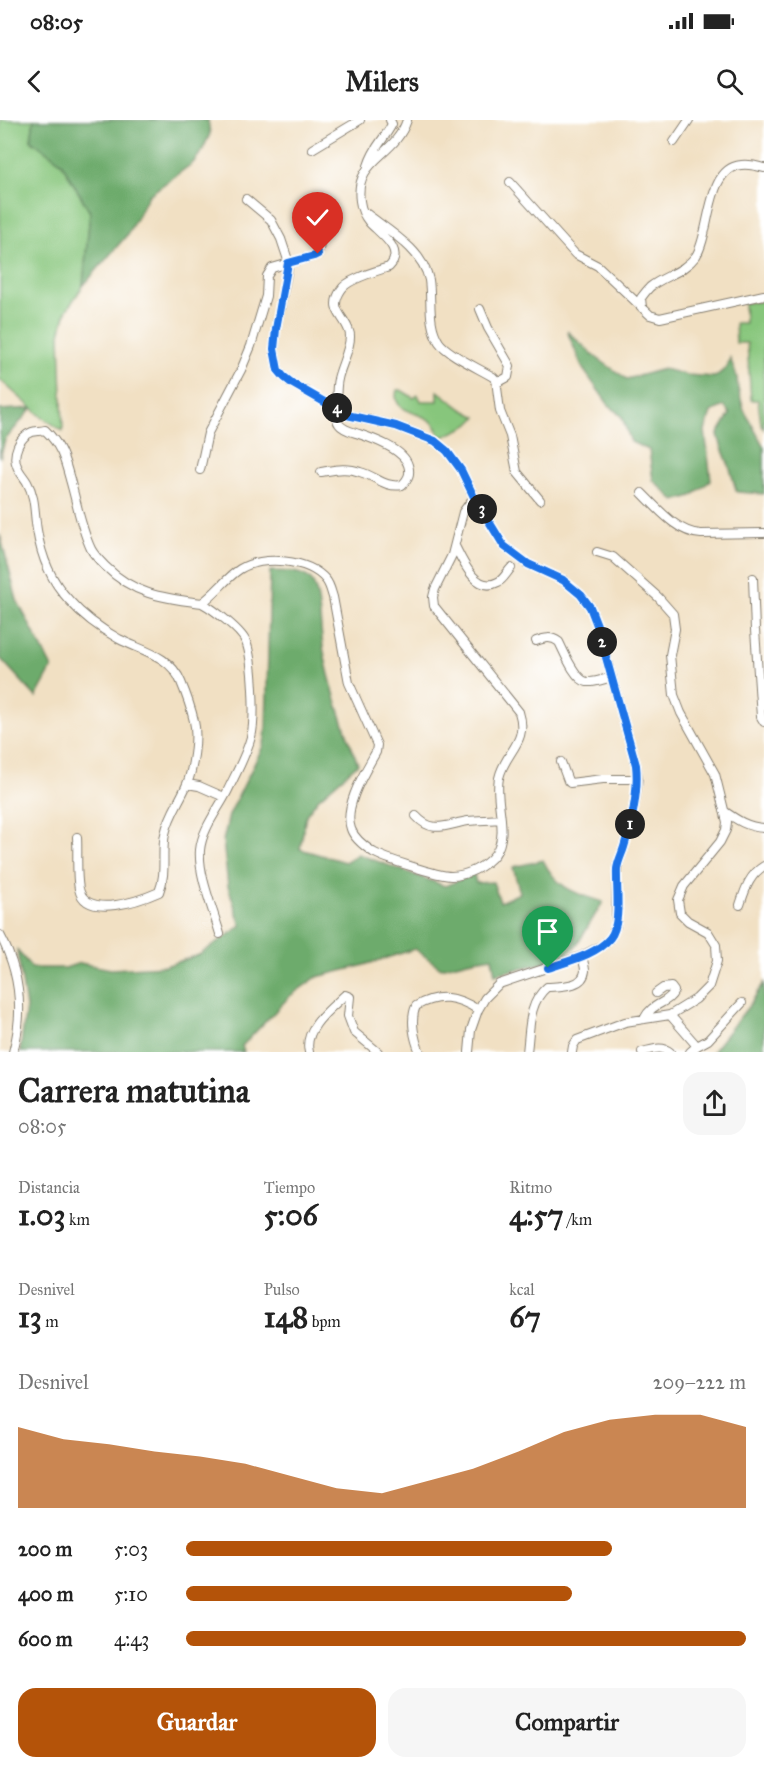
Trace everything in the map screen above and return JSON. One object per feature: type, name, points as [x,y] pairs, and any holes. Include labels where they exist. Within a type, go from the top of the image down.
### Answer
[{"type":"street","points":[[312,149],[360,120]]},
{"type":"street","points":[[321,472],[355,470],[364,472],[382,483],[395,486],[402,485],[409,475],[410,469],[406,461],[393,449],[338,424],[336,407],[337,381],[351,338],[349,330],[338,314],[336,301],[341,288],[351,280],[389,267],[393,262],[392,245],[367,220],[361,210],[359,199],[360,180],[368,166],[372,152],[392,124],[390,120]]},
{"type":"street","points":[[368,166],[392,146],[404,128],[406,120]]},
{"type":"street","points":[[674,142],[688,120]]},
{"type":"street","points":[[642,308],[641,298],[650,287],[678,273],[696,256],[703,238],[715,188],[721,178],[730,168],[740,165],[764,168]]},
{"type":"street","points":[[510,183],[575,254],[598,266],[650,315],[660,318],[764,295]]},
{"type":"street","points":[[246,199],[271,220],[281,239],[288,263],[274,349],[278,370],[293,384],[347,415],[396,426],[435,441],[447,451],[461,470],[474,497],[504,546],[528,564],[563,580],[581,595],[590,607],[597,625],[636,765],[638,779],[629,825],[617,867],[616,926],[611,937],[603,945],[582,956],[499,984],[485,998],[478,1010],[471,1030],[469,1052]]},
{"type":"street","points":[[361,210],[418,256],[429,280],[432,318],[440,343],[446,350],[493,377],[497,383],[500,411],[510,436],[517,472],[540,500]]},
{"type":"street","points":[[200,470],[208,433],[251,346],[266,296],[267,276],[272,268],[318,254],[319,239],[306,216]]},
{"type":"street","points":[[480,309],[510,366],[508,377],[497,383]]},
{"type":"street","points":[[77,837],[79,890],[85,901],[97,906],[115,905],[159,892],[164,881],[162,846],[168,821],[187,784],[193,765],[195,723],[180,680],[170,665],[152,652],[120,639],[87,617],[54,581],[45,560],[37,530],[36,506],[31,489],[17,467],[15,456],[21,441],[31,432],[45,430],[57,441],[67,466],[82,526],[92,550],[118,579],[134,588],[162,598],[202,603],[221,616],[245,641],[252,677],[251,736],[240,764],[205,832],[200,849],[202,875],[220,934]]},
{"type":"street","points":[[642,493],[665,515],[691,532],[701,534],[764,533]]},
{"type":"street","points":[[202,603],[239,570],[253,562],[290,562],[325,578],[333,597],[349,683],[377,745],[376,753],[349,811],[351,829],[359,840],[374,853],[425,871],[449,876],[478,869],[495,854],[501,837],[498,783],[500,773],[522,733],[523,723],[519,712],[435,606],[433,597],[455,546],[463,512],[474,497]]},
{"type":"street","points":[[455,546],[467,570],[479,582],[489,585],[500,582],[511,568]]},
{"type":"street","points":[[572,1052],[577,1040],[614,1025],[669,1015],[696,999],[709,986],[717,961],[716,945],[708,932],[688,921],[680,913],[678,900],[684,886],[720,842],[727,822],[714,774],[681,713],[674,695],[670,655],[675,629],[673,614],[658,597],[613,557],[597,552]]},
{"type":"street","points":[[753,578],[761,717],[764,722]]},
{"type":"street","points":[[536,641],[548,637],[559,642],[576,675],[586,682],[612,677]]},
{"type":"street","points":[[561,762],[570,783],[603,779],[638,779]]},
{"type":"street","points":[[187,784],[224,797]]},
{"type":"street","points":[[724,811],[742,823],[764,828]]},
{"type":"street","points":[[416,816],[432,827],[443,828],[465,822],[501,819]]},
{"type":"street","points":[[740,905],[747,884],[756,871],[764,866]]},
{"type":"street","points":[[0,935],[12,964],[19,996],[19,1025],[13,1052]]},
{"type":"street","points":[[527,1052],[532,1011],[537,998],[547,987],[575,984],[581,980],[585,971],[582,956]]},
{"type":"street","points":[[644,1019],[649,1010],[673,995],[673,988],[667,986],[656,993]]},
{"type":"street","points":[[309,1052],[307,1046],[312,1028],[345,995],[350,997],[348,1016],[354,1032],[378,1052]]},
{"type":"street","points":[[420,1052],[413,1020],[416,1006],[432,999],[455,998],[478,1010]]},
{"type":"street","points":[[690,1052],[708,1040],[742,1003]]},
{"type":"street","points":[[669,1015],[697,1046]]},
{"type":"street","points":[[642,1052],[664,1048],[670,1052]]},
{"type":"green space","points":[[0,120],[34,120],[31,140],[61,162],[90,212],[83,286],[66,311],[60,334],[63,431],[42,417],[0,380]]},
{"type":"green space","points":[[34,120],[208,120],[210,134],[193,163],[149,195],[127,235],[83,286],[90,212],[61,162],[31,140]]},
{"type":"green space","points":[[764,301],[764,429],[761,424],[758,400],[751,400],[747,343],[736,343],[735,323],[745,323],[744,303]]},
{"type":"green space","points":[[567,331],[597,358],[627,379],[664,369],[687,375],[715,377],[727,367],[730,358],[737,377],[744,410],[764,447],[764,494],[737,492],[718,434],[730,414],[724,406],[711,412],[705,431],[711,480],[692,496],[675,501],[653,480],[649,450],[631,442],[622,417],[608,404],[583,369]]},
{"type":"green space","points":[[397,390],[414,398],[418,395],[421,401],[438,401],[438,391],[477,417],[469,425],[443,437],[439,435],[436,426],[430,420],[400,405],[396,399]]},
{"type":"green space","points":[[32,408],[5,440],[0,458],[0,410]]},
{"type":"green space","points":[[0,535],[17,600],[52,668],[36,697],[0,658]]},
{"type":"green space","points":[[270,571],[299,573],[305,575],[313,583],[318,598],[330,680],[358,764],[318,799],[306,815],[300,849],[345,862],[358,854],[445,886],[474,874],[476,883],[493,882],[500,902],[520,893],[513,867],[543,860],[554,878],[561,884],[575,892],[603,902],[575,948],[557,960],[495,974],[492,957],[441,968],[415,949],[317,977],[290,996],[242,1046],[244,1052],[20,1052],[26,1007],[17,950],[32,968],[65,968],[80,963],[111,969],[165,966],[199,955],[241,926],[228,886],[223,841],[229,815],[264,744]]},
{"type":"green space","points":[[764,983],[764,1052],[712,1052],[748,1007]]},
{"type":"route","points":[[318,254],[288,263],[274,349],[278,370],[293,384],[347,415],[396,426],[435,441],[447,451],[461,470],[474,497],[504,546],[528,564],[563,580],[581,595],[590,607],[597,625],[636,765],[638,779],[635,802],[617,867],[616,926],[611,937],[603,945],[582,956],[548,968]]}]
